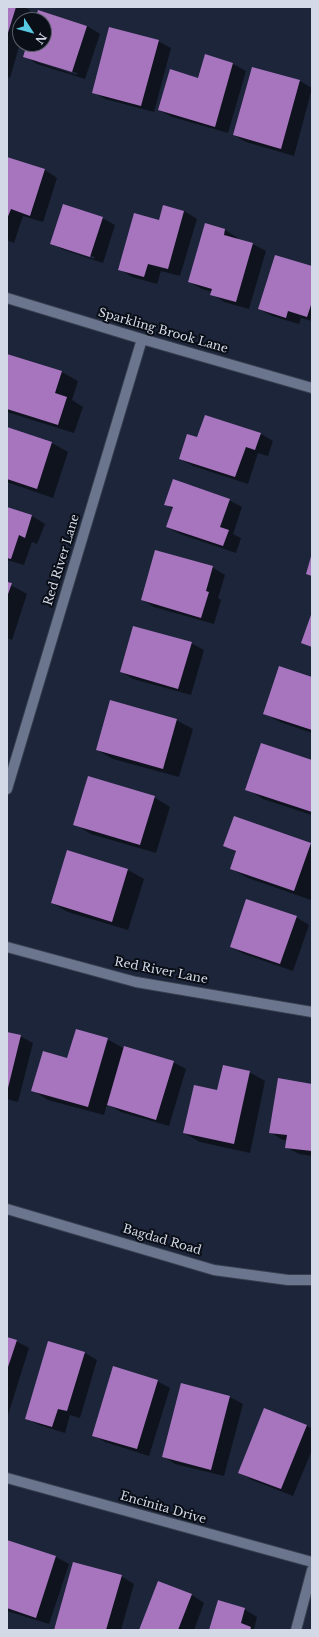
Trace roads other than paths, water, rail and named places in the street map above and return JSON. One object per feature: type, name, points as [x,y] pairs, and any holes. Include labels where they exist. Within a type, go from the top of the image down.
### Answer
[{"type":"street","name":"Sparkling Brook Lane","points":[[7,298],[312,388]]},
{"type":"street","name":"Red River Lane","points":[[7,789],[142,339]]},
{"type":"street","name":"Red River Lane","points":[[7,947],[136,982],[312,1012]]},
{"type":"street","name":"Bagdad Road","points":[[7,1209],[214,1270],[288,1280],[312,1280]]},
{"type":"street","name":"Encinita Drive","points":[[7,1478],[312,1562]]},
{"type":"street","points":[[296,1630],[312,1570]]}]
